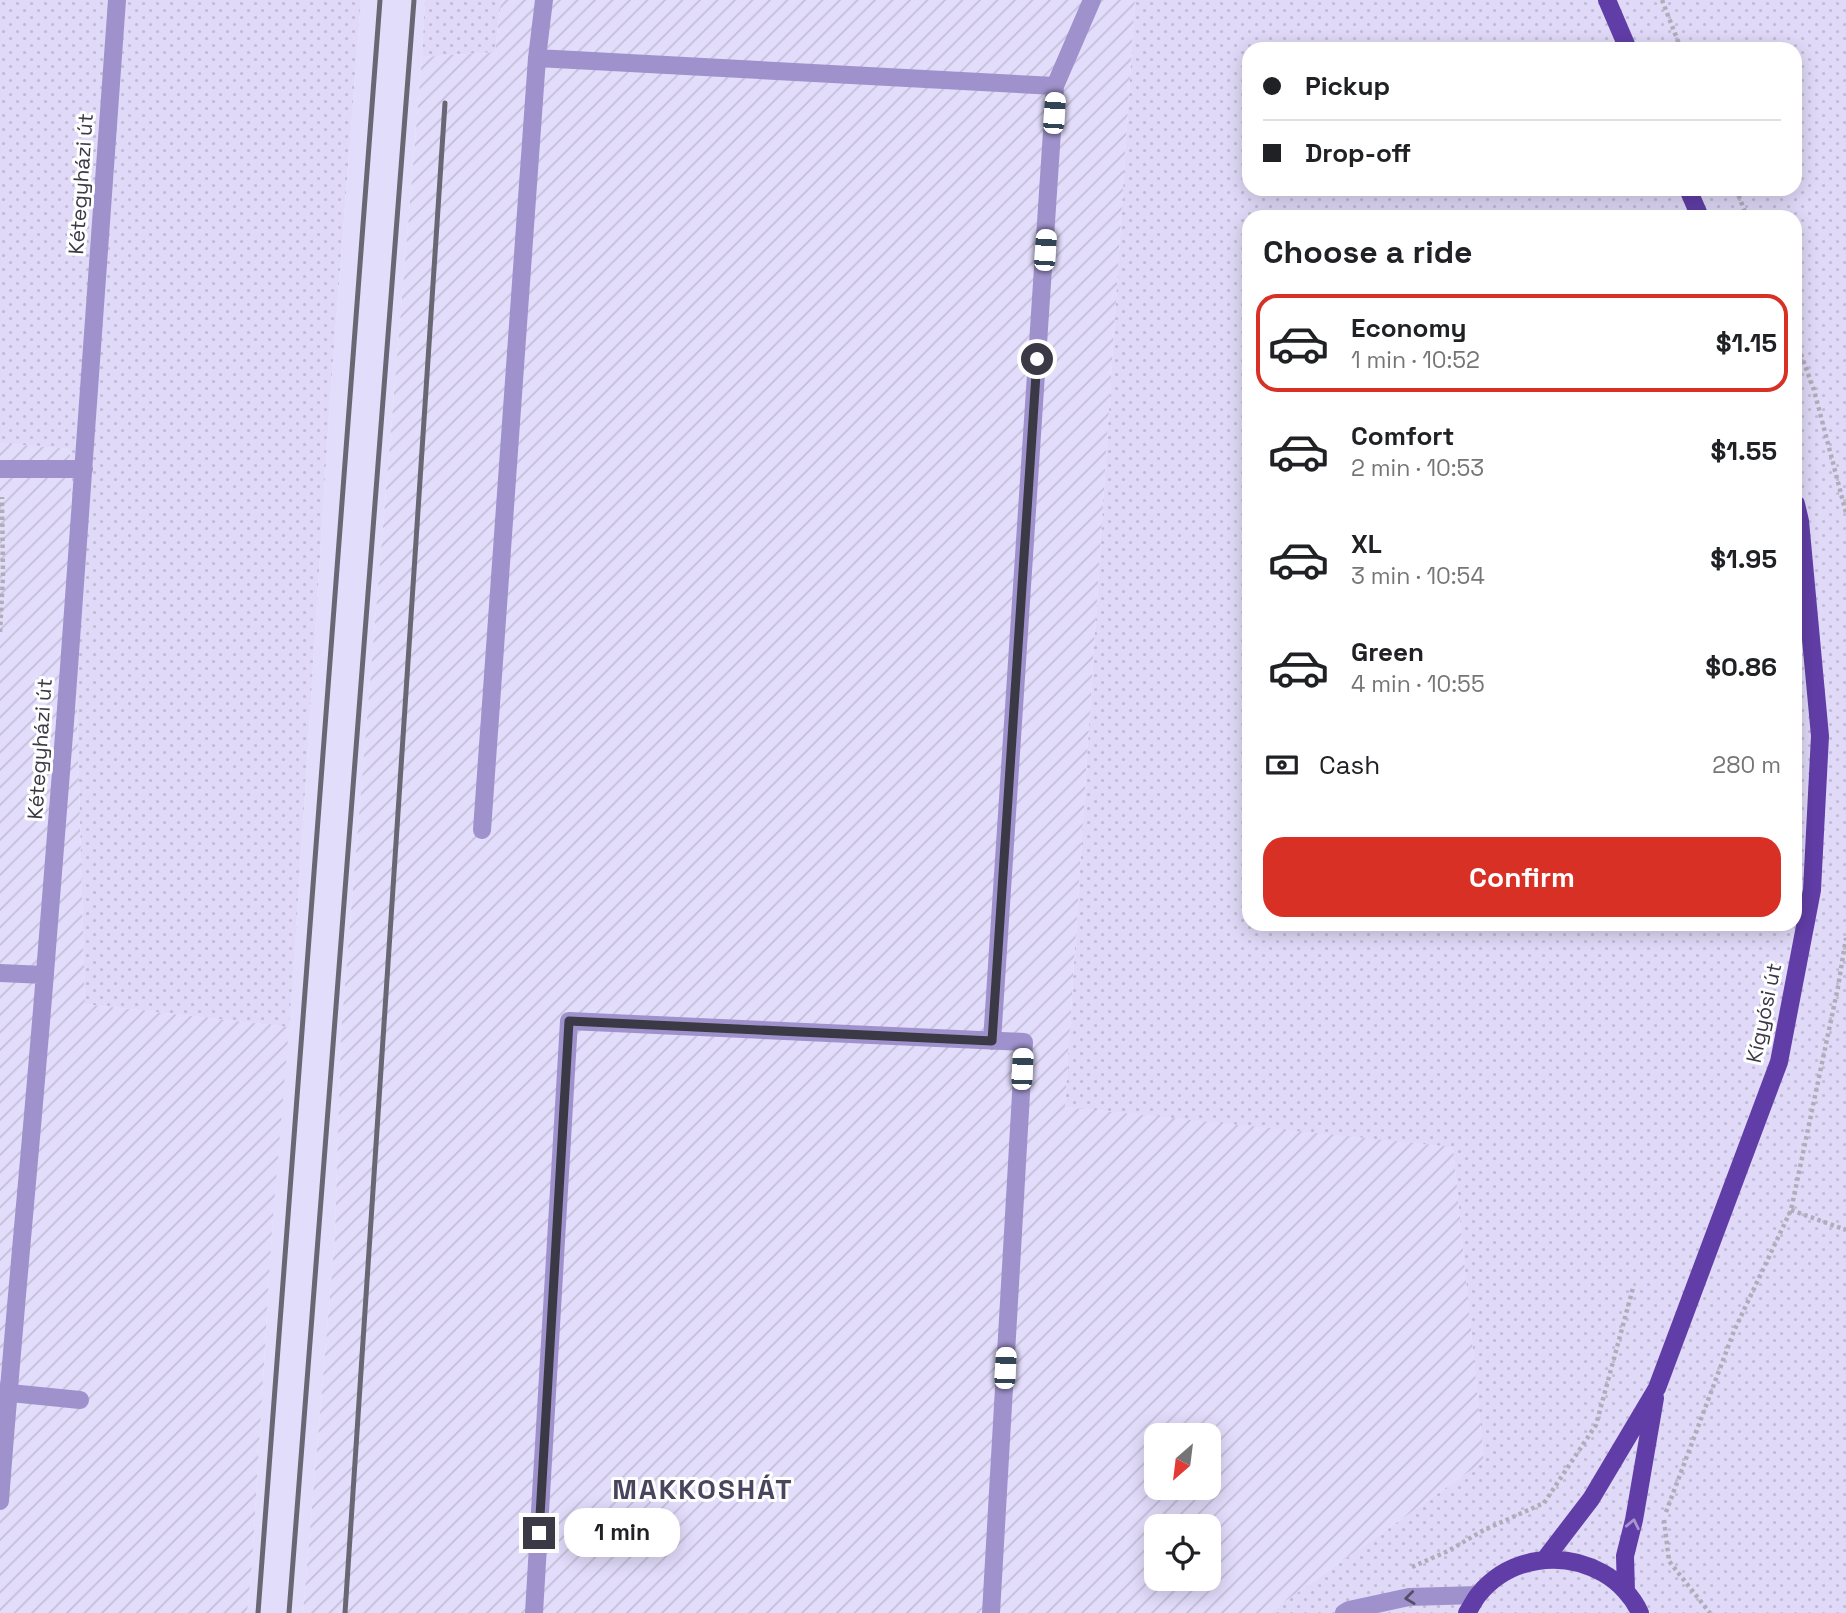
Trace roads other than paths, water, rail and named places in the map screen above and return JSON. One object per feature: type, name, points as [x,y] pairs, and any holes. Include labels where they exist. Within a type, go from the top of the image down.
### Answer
[{"type":"main road","points":[[1607,0],[1625,42]]},
{"type":"main road","name":"Kígyósi út","points":[[1545,1559],[1591,1499],[1657,1388],[1779,1062],[1812,890],[1821,736],[1802,541]]},
{"type":"main road","name":"Kígyósi út","points":[[1626,1591],[1625,1556],[1634,1520],[1657,1388]]},
{"type":"main road","points":[[1467,1613],[1478,1595],[1497,1577],[1520,1565],[1545,1559],[1568,1560],[1589,1565],[1626,1591],[1640,1613]]},
{"type":"street","name":"Kétegyházi út","points":[[0,1501],[4,1393],[45,975],[117,0]]},
{"type":"street","points":[[482,830],[537,58],[544,0]]},
{"type":"street","points":[[992,1041],[1055,86],[1092,0]]},
{"type":"street","points":[[537,58],[1055,86]]},
{"type":"street","points":[[1,469],[84,469]]},
{"type":"street","points":[[0,973],[45,975]]},
{"type":"street","points":[[534,1613],[569,1021],[1024,1042],[991,1613]]},
{"type":"street","points":[[4,1393],[80,1399]]},
{"type":"street","points":[[1344,1613],[1409,1597],[1478,1595]]},
{"type":"railway","points":[[258,1613],[380,0]]},
{"type":"railway","points":[[289,1613],[414,0]]},
{"type":"railway","points":[[345,1613],[445,103]]},
{"type":"district","name":"MAKKOSHÁT","points":[[703,1489]]}]
